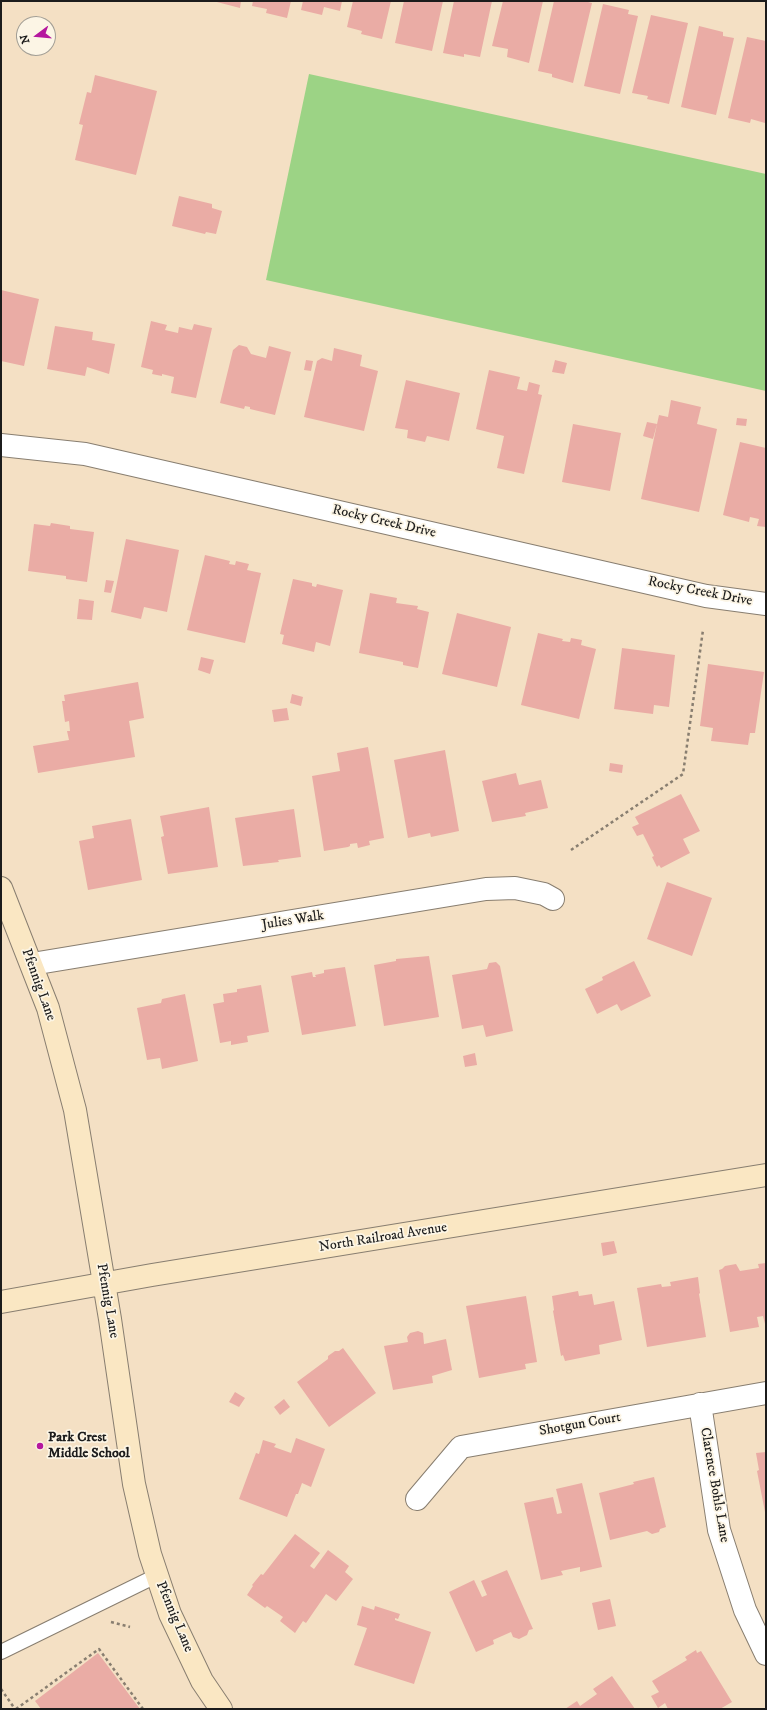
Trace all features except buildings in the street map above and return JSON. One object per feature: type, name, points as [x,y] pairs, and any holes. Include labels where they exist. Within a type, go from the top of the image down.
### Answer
[{"type":"street","name":"Rocky Creek Drive","points":[[1,445],[85,454],[706,596],[766,604]]},
{"type":"street","name":"Pfennig Lane","points":[[1,888],[48,1008],[75,1110],[104,1284],[134,1484],[150,1554],[156,1576],[170,1614],[202,1681],[221,1709]]},
{"type":"street","name":"Julies Walk","points":[[32,964],[486,889],[515,888],[544,894],[553,899]]},
{"type":"street","name":"North Railroad Avenue","points":[[1,1302],[766,1175]]},
{"type":"street","name":"Shotgun Court","points":[[417,1498],[461,1447],[766,1393]]},
{"type":"street","name":"Clarence Bohls Lane","points":[[700,1404],[719,1530],[745,1610],[766,1654]]},
{"type":"lane","points":[[1,1652],[156,1576]]},
{"type":"path","points":[[571,850],[683,774],[702,630]]},
{"type":"path","points":[[1,1689],[15,1709],[99,1649],[143,1709]]},
{"type":"green space","points":[[309,74],[766,174],[766,391],[266,280]]},
{"type":"place","name":"Park Crest Middle School","points":[[40,1446]]}]
